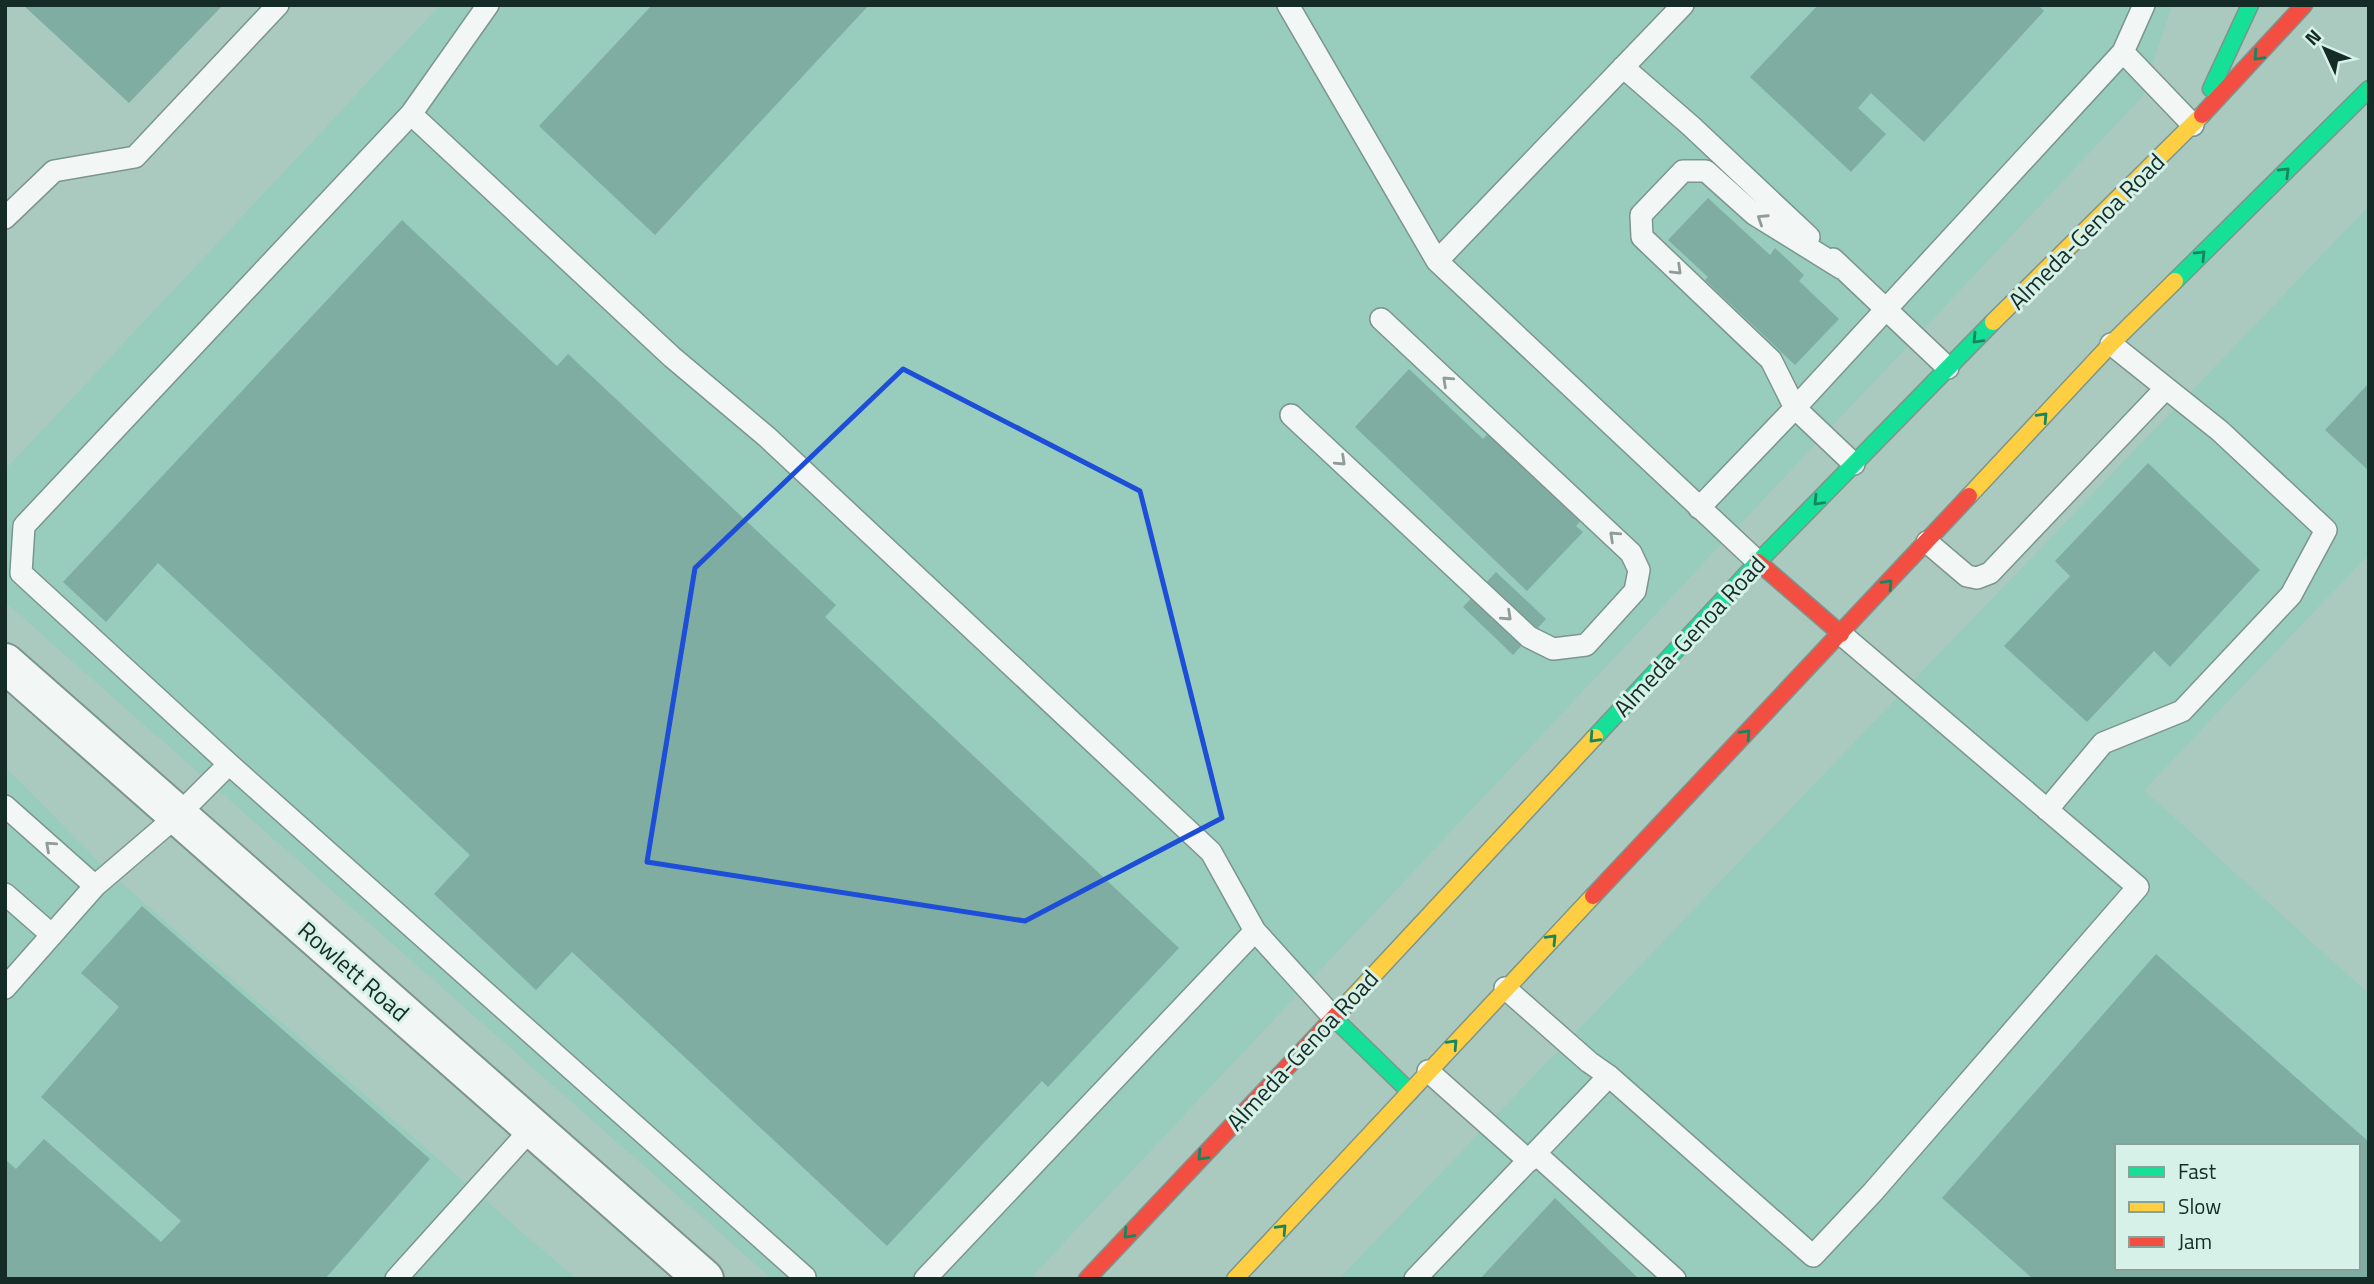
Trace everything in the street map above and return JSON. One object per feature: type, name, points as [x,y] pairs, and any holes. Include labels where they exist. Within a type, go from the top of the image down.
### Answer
[{"type":"main road","points":[[2193,125],[2250,5]]},
{"type":"main road","name":"Almeda-Genoa Road","points":[[1087,1279],[1758,562],[1948,368],[2193,125],[2304,5]]},
{"type":"main road","points":[[1235,1279],[1504,988],[1841,634],[2111,344],[2365,95]]},
{"type":"main road","points":[[1758,562],[1841,634]]},
{"type":"main road","points":[[1334,1018],[1410,1091]]},
{"type":"street","name":"Rowlett Road","points":[[5,663],[704,1279]]},
{"type":"lane","points":[[5,218],[54,170],[135,157],[278,5]]},
{"type":"lane","points":[[488,5],[411,114],[24,526],[21,573],[229,764],[806,1278]]},
{"type":"lane","points":[[1288,5],[1437,261],[1758,562]]},
{"type":"lane","points":[[1437,261],[1682,5]]},
{"type":"lane","points":[[1699,508],[1795,408],[2123,52],[2143,7]]},
{"type":"lane","points":[[2123,52],[2193,125]]},
{"type":"lane","points":[[1623,67],[1690,126],[1948,368]]},
{"type":"lane","points":[[411,114],[673,357],[767,437],[1211,852],[1255,931],[1334,1018]]},
{"type":"lane","points":[[1841,268],[1754,214],[1706,171],[1683,171],[1641,215],[1642,237],[1771,360],[1795,408],[1854,464]]},
{"type":"lane","points":[[1291,415],[1529,637],[1553,649],[1586,645],[1635,591],[1639,570],[1631,553],[1381,319]]},
{"type":"lane","points":[[2047,810],[2103,743],[2182,711],[2291,595],[2326,530],[2220,431],[2111,344]]},
{"type":"lane","points":[[1927,542],[1967,576],[1977,578],[1990,573],[2166,388]]},
{"type":"lane","points":[[1504,988],[1589,1062],[1609,1076],[1813,1256],[1882,1182],[2138,887],[1841,634]]},
{"type":"lane","points":[[5,988],[95,886],[178,815],[229,764]]},
{"type":"lane","points":[[5,806],[95,886]]},
{"type":"lane","points":[[5,894],[52,935]]},
{"type":"lane","points":[[925,1279],[1255,931]]},
{"type":"lane","points":[[1428,1071],[1675,1279]]},
{"type":"lane","points":[[1415,1279],[1609,1076]]},
{"type":"lane","points":[[396,1279],[532,1128]]},
{"type":"highlighted area","points":[[903,369],[1140,491],[1222,818],[1025,921],[647,862],[695,568]]},
{"type":"shaded area","points":[[440,5],[2172,5],[2142,97],[1030,1279],[772,1279],[5,602],[5,470]]},
{"type":"shaded area","points":[[2369,206],[2369,554],[2144,790],[2369,994],[2369,1279],[1339,1279]]},
{"type":"shaded area","points":[[5,767],[110,873],[576,1279],[5,1279]]},
{"type":"building","points":[[23,5],[223,5],[129,103]]},
{"type":"building","points":[[652,5],[869,5],[655,235],[539,126]]},
{"type":"building","points":[[1818,5],[2038,5],[2044,11],[1924,142],[1871,93],[1858,108],[1886,134],[1851,172],[1750,77]]},
{"type":"building","points":[[1708,198],[1770,255],[1775,248],[1804,275],[1799,281],[1839,319],[1795,365],[1705,280],[1708,277],[1668,240]]},
{"type":"building","points":[[402,220],[557,366],[568,354],[836,605],[825,617],[1179,948],[1048,1087],[1042,1081],[887,1246],[572,952],[536,990],[434,894],[470,855],[158,563],[106,622],[63,582]]},
{"type":"building","points":[[1409,369],[1483,439],[1493,428],[1587,514],[1576,526],[1583,532],[1527,591],[1355,427]]},
{"type":"building","points":[[2369,383],[2369,471],[2325,430]]},
{"type":"building","points":[[2148,463],[2260,570],[2170,667],[2154,651],[2087,722],[2004,646],[2070,576],[2055,561]]},
{"type":"building","points":[[1496,572],[1546,619],[1513,655],[1463,607]]},
{"type":"building","points":[[142,906],[430,1159],[325,1279],[5,1279],[5,1159],[16,1169],[44,1139],[161,1242],[181,1221],[41,1097],[119,1007],[81,973]]},
{"type":"building","points":[[2156,954],[2369,1142],[2369,1279],[2033,1279],[1942,1198]]},
{"type":"building","points":[[1555,1198],[1639,1279],[1480,1279]]},
{"type":"traffic: fast","points":[[2211,89],[2250,5]]},
{"type":"traffic: fast","points":[[2175,281],[2369,89]]},
{"type":"traffic: fast","points":[[1595,737],[1758,562],[1993,322]]},
{"type":"traffic: fast","points":[[1334,1018],[1410,1092]]},
{"type":"traffic: slow","points":[[1993,322],[2202,115]]},
{"type":"traffic: slow","points":[[1969,496],[2111,344],[2175,281]]},
{"type":"traffic: slow","points":[[1342,1009],[1595,737]]},
{"type":"traffic: slow","points":[[1235,1279],[1593,896]]},
{"type":"traffic: jam","points":[[2202,115],[2304,5]]},
{"type":"traffic: jam","points":[[1593,896],[1969,496]]},
{"type":"traffic: jam","points":[[1758,562],[1841,634]]},
{"type":"traffic: jam","points":[[1087,1279],[1342,1009]]}]
